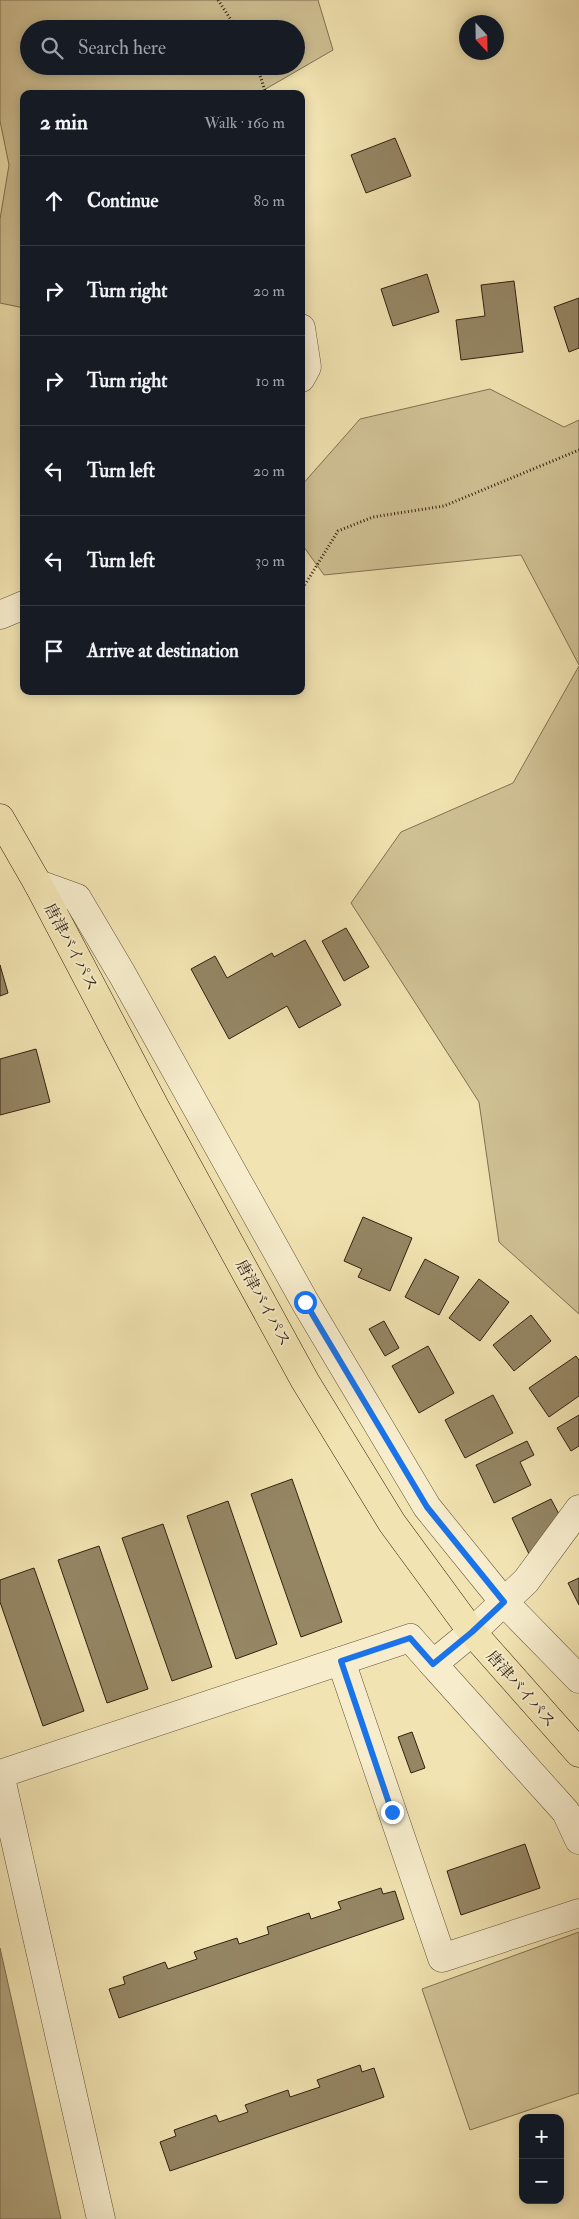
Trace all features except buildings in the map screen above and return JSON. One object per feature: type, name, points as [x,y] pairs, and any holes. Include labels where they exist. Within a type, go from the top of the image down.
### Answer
[{"type":"highway","name":"唐津バイパス","points":[[0,818],[38,884],[154,1105],[305,1381],[392,1523],[472,1632],[579,1753]]},
{"type":"street","points":[[305,354],[307,367],[305,371]]},
{"type":"street","points":[[0,615],[20,607]]},
{"type":"street","points":[[38,884],[77,898],[122,974],[305,1302],[427,1507],[504,1602],[579,1679]]},
{"type":"street","points":[[433,1664],[472,1632],[526,1581],[579,1509]]},
{"type":"street","points":[[101,2219],[0,1774],[410,1638],[566,1812],[579,1840]]},
{"type":"street","points":[[341,1661],[442,1958],[579,1913]]},
{"type":"path","points":[[218,0],[231,20]]},
{"type":"path","points":[[260,75],[265,90]]},
{"type":"path","points":[[305,585],[338,531],[373,517],[444,506],[579,450]]},
{"type":"shaded area","points":[[0,0],[318,0],[333,50],[305,66],[305,20],[20,20],[20,75],[290,75],[264,90],[20,90],[20,307],[0,303],[0,219],[9,165],[0,121]]},
{"type":"shaded area","points":[[490,389],[564,427],[579,420],[579,665],[521,555],[324,575],[305,549],[305,481],[360,419]]},
{"type":"shaded area","points":[[579,666],[579,1314],[499,1242],[479,1102],[351,903],[401,832],[513,783]]},
{"type":"shaded area","points":[[579,1932],[579,2093],[470,2130],[422,1989]]},
{"type":"shaded area","points":[[0,1948],[61,2219],[0,2219]]},
{"type":"route","points":[[305,1302],[427,1507],[504,1602],[472,1632],[433,1664],[410,1638],[341,1661],[392,1812]]}]
